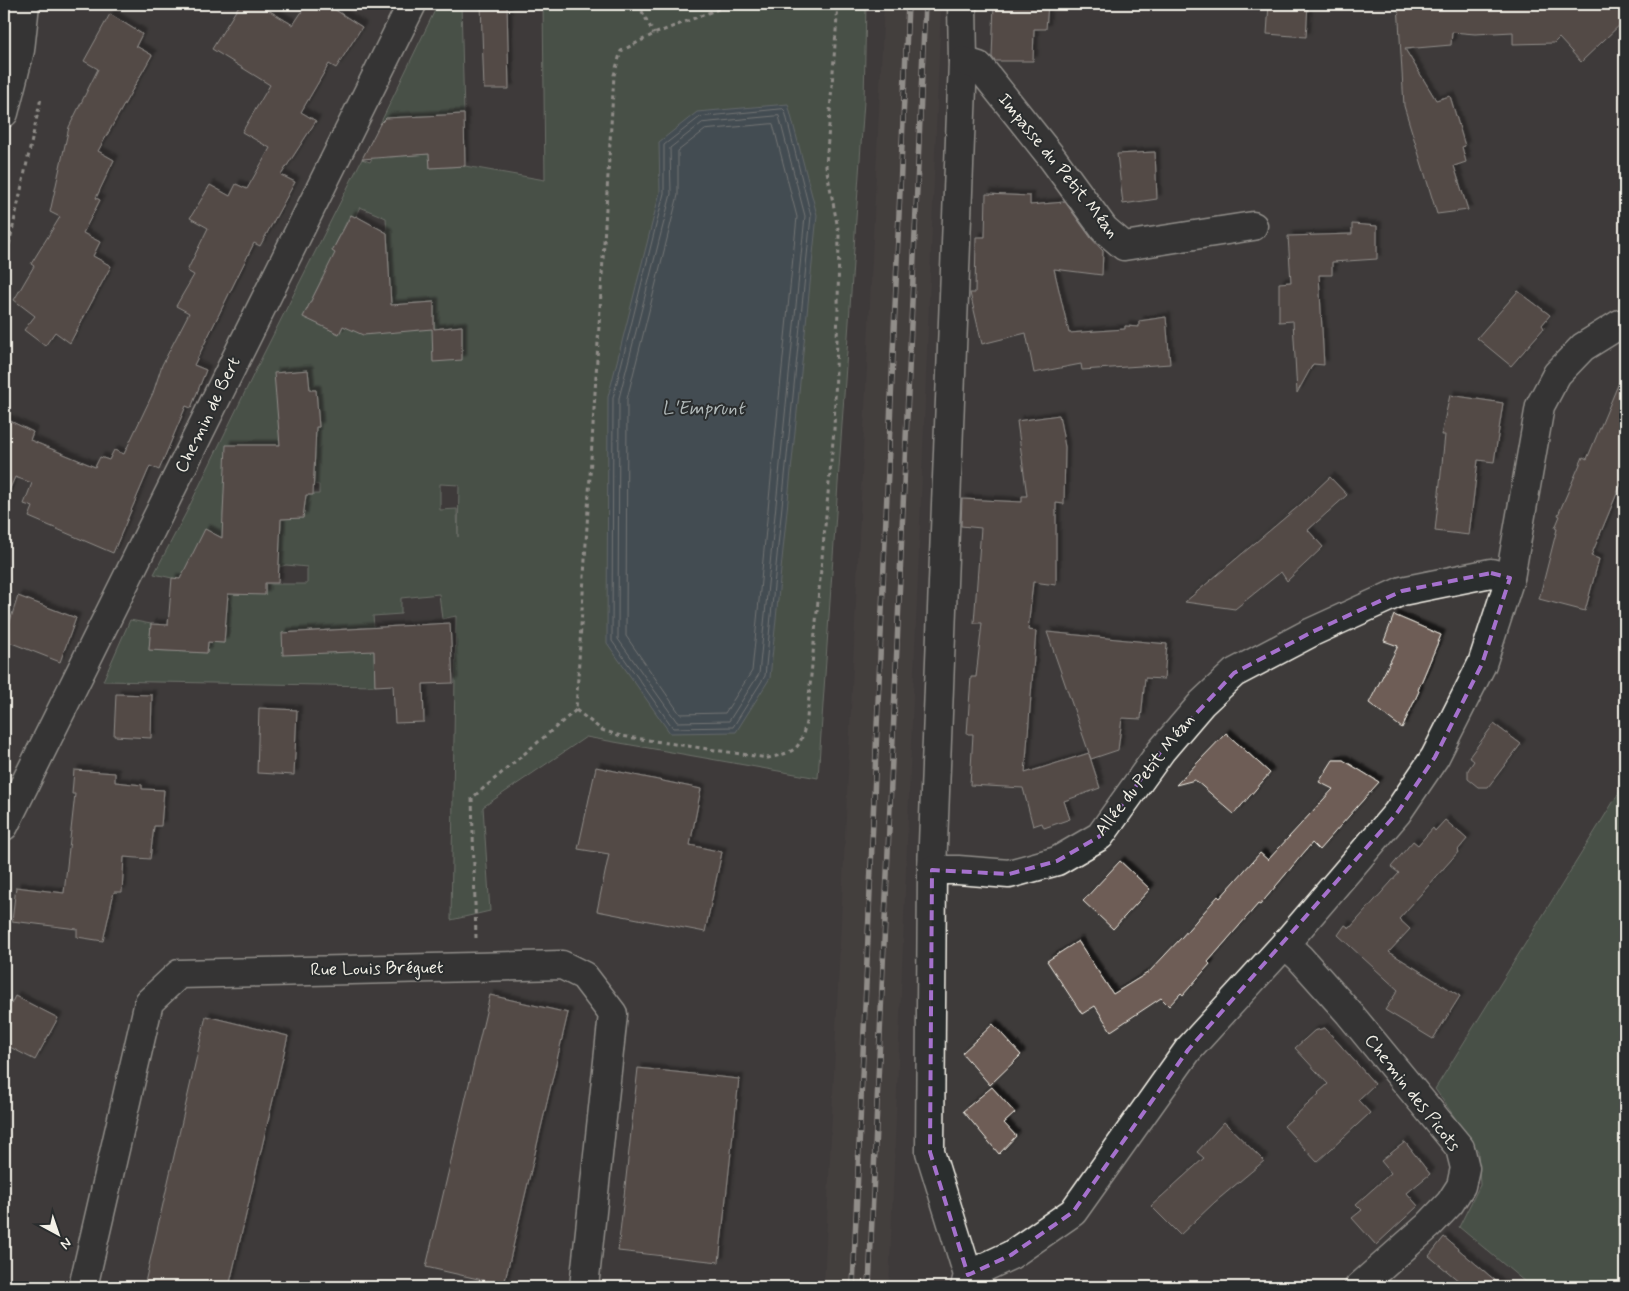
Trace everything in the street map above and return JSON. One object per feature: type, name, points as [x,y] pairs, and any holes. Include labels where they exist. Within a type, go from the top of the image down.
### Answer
[{"type":"street","points":[[4,113],[20,50],[25,4]]},
{"type":"street","name":"Chemin de Bert","points":[[4,826],[412,4]]},
{"type":"street","points":[[962,4],[963,61],[932,870],[930,1152],[967,1281],[1073,1212],[1188,1050],[1284,944],[1397,813],[1434,757],[1482,664],[1510,578],[1540,406],[1557,374],[1584,347],[1620,324],[1625,324]]},
{"type":"street","name":"Impasse du Petit Méan","points":[[963,61],[979,66],[1104,229],[1124,246],[1253,226]]},
{"type":"street","name":"Allée du Petit Méan","points":[[932,870],[1009,874],[1058,862],[1100,836],[1161,751],[1202,703],[1234,673],[1312,632],[1402,591],[1491,574],[1510,578]]},
{"type":"street","name":"Chemin des Picots","points":[[1284,944],[1300,958],[1349,1013],[1460,1148],[1465,1168],[1461,1186],[1450,1203],[1428,1226],[1359,1287]]},
{"type":"street","name":"Rue Louis Bréguet","points":[[83,1287],[149,1002],[179,974],[562,965],[584,976],[613,1014],[584,1287]]},
{"type":"path","points":[[638,4],[654,34]]},
{"type":"path","points":[[477,967],[472,798],[576,710],[614,75],[621,51],[654,34],[731,4]]},
{"type":"path","points":[[576,710],[602,730],[621,736],[768,758],[790,753],[802,742],[807,718],[834,430],[839,234],[826,166],[838,4]]},
{"type":"path","points":[[4,268],[41,96]]},
{"type":"highlighted area","points":[[1491,573],[1510,578],[1482,664],[1435,757],[1397,813],[1188,1050],[1073,1212],[1011,1255],[968,1275],[930,1152],[932,870],[1009,874],[1057,861],[1100,836],[1161,751],[1234,673],[1312,632],[1402,591]]},
{"type":"shaded area","points":[[884,4],[941,4],[889,1287],[824,1287]]},
{"type":"green space","points":[[438,4],[461,4],[464,114],[390,157],[429,154],[430,168],[465,166],[545,180],[543,4],[866,4],[864,101],[818,778],[586,737],[483,807],[490,911],[451,920],[456,616],[442,619],[439,594],[401,598],[401,614],[373,616],[374,627],[292,632],[374,651],[375,686],[103,681],[130,620],[151,624],[149,650],[207,653],[208,642],[224,643],[225,628],[210,583],[154,574],[362,159],[370,162],[377,148],[380,124]],"holes":[[[360,207],[386,218],[391,305],[433,302],[434,329],[343,326],[339,334],[303,317],[322,279],[354,296],[377,275],[332,251],[350,215],[355,217]],[[462,326],[433,361],[433,349],[435,348],[434,329]],[[314,471],[314,484],[319,485],[319,494],[286,495]],[[440,484],[459,485],[458,537],[457,509],[440,510]],[[224,496],[268,497],[304,510],[303,518],[223,517]],[[205,530],[244,549],[186,568]],[[286,565],[307,567],[307,584],[265,584],[265,595],[251,583],[272,569]]]},
{"type":"green space","points":[[1625,783],[1625,1287],[1531,1287],[1459,1227],[1480,1185],[1478,1151],[1435,1089]]},
{"type":"water","name":"L'Emprunt","points":[[788,104],[817,215],[770,678],[736,732],[670,733],[607,643],[608,397],[660,192],[659,142],[697,112]]},
{"type":"building","points":[[240,4],[258,4],[293,25],[307,4],[326,4],[362,27],[336,68],[329,64],[301,112],[316,121],[281,175],[295,182],[260,246],[254,243],[194,365],[206,370],[191,408],[186,406],[159,470],[150,466],[113,553],[29,517],[33,507],[24,504],[32,483],[15,477],[4,502],[4,418],[33,432],[30,440],[95,467],[100,457],[109,460],[114,450],[124,454],[153,393],[162,365],[189,313],[176,306],[194,275],[187,271],[208,228],[190,218],[210,185],[230,196],[236,184],[247,189],[270,148],[242,132],[270,85],[212,49]]},
{"type":"building","points":[[481,4],[507,4],[509,89],[484,89]]},
{"type":"building","points":[[994,4],[1048,4],[1046,29],[1034,29],[1033,61],[995,61],[992,57]]},
{"type":"building","points":[[1269,4],[1308,4],[1306,37],[1267,34]]},
{"type":"building","points":[[1398,4],[1625,4],[1625,20],[1581,62],[1559,38],[1554,43],[1513,44],[1513,32],[1475,34],[1452,32],[1451,45],[1405,49],[1436,100],[1450,96],[1465,146],[1462,147],[1466,162],[1454,166],[1468,210],[1437,214],[1404,106]]},
{"type":"building","points":[[110,14],[142,34],[136,46],[152,55],[98,151],[114,160],[96,198],[100,200],[83,233],[100,242],[93,256],[111,266],[70,343],[55,332],[45,346],[24,330],[35,316],[14,300],[34,266],[31,264],[60,217],[50,212],[69,127],[98,69],[84,61]]},
{"type":"building","points":[[464,114],[465,166],[430,168],[429,154],[362,159],[380,124],[386,118]]},
{"type":"building","points":[[1155,152],[1157,199],[1123,204],[1117,154]]},
{"type":"building","points":[[986,194],[1030,196],[1030,205],[1065,202],[1091,238],[1103,251],[1102,275],[1054,269],[1069,333],[1125,329],[1125,326],[1139,327],[1139,321],[1166,317],[1170,364],[1082,370],[1081,364],[1034,373],[1026,333],[982,344],[970,293],[975,293],[976,237],[985,237]]},
{"type":"building","points":[[351,215],[387,233],[391,305],[434,302],[434,329],[462,326],[462,360],[433,362],[432,329],[363,335],[343,326],[339,334],[303,317],[335,253],[332,251]]},
{"type":"building","points":[[1352,224],[1377,226],[1377,259],[1332,262],[1332,275],[1319,275],[1324,365],[1313,364],[1297,393],[1293,321],[1279,322],[1279,283],[1291,282],[1288,236],[1352,234]]},
{"type":"building","points":[[1518,291],[1550,315],[1542,325],[1544,328],[1511,366],[1477,338]]},
{"type":"building","points":[[1625,368],[1625,474],[1591,556],[1599,559],[1585,611],[1539,599],[1557,529],[1555,528],[1560,516],[1558,515],[1583,457],[1587,459]]},
{"type":"building","points":[[308,370],[310,390],[316,390],[319,427],[316,427],[313,495],[306,495],[303,518],[281,519],[278,583],[265,583],[265,595],[228,594],[224,643],[208,642],[207,653],[149,650],[151,624],[168,625],[172,578],[180,579],[205,529],[222,538],[226,445],[280,445],[274,373]]},
{"type":"building","points":[[1450,395],[1503,403],[1494,462],[1478,460],[1469,535],[1435,531],[1445,435],[1441,435]]},
{"type":"building","points":[[1059,415],[1065,447],[1064,504],[1056,503],[1056,585],[1033,582],[1028,630],[1036,631],[1025,773],[1089,753],[1047,632],[1167,644],[1164,679],[1145,678],[1141,719],[1122,718],[1118,750],[1091,759],[1089,754],[1100,788],[1064,801],[1070,819],[1044,828],[1042,823],[1033,826],[1023,788],[970,785],[973,734],[967,734],[971,677],[976,677],[982,623],[974,623],[981,528],[961,526],[962,499],[1022,502],[1022,496],[1027,496],[1017,421]]},
{"type":"building","points":[[1330,477],[1347,495],[1308,530],[1323,547],[1287,581],[1281,572],[1235,609],[1185,602],[1300,505]]},
{"type":"building","points":[[18,596],[76,618],[60,662],[4,640]]},
{"type":"building","points":[[1394,615],[1441,635],[1402,728],[1369,703],[1398,646],[1384,641]]},
{"type":"building","points":[[450,623],[453,683],[423,684],[424,722],[395,723],[393,685],[375,686],[374,651],[283,655],[282,633]]},
{"type":"building","points":[[116,694],[152,695],[151,738],[114,736]]},
{"type":"building","points":[[259,708],[297,710],[294,775],[257,773]]},
{"type":"building","points":[[1494,724],[1521,744],[1488,787],[1478,787],[1468,779],[1468,770],[1474,761],[1469,757]]},
{"type":"building","points":[[1226,733],[1270,773],[1234,814],[1195,780],[1176,785]]},
{"type":"building","points":[[1333,760],[1343,760],[1379,782],[1319,850],[1312,843],[1260,905],[1258,904],[1208,962],[1210,964],[1183,995],[1181,993],[1169,1006],[1161,998],[1111,1031],[1095,1006],[1082,1014],[1047,961],[1078,941],[1113,994],[1149,972],[1260,853],[1268,860],[1333,789],[1319,782]]},
{"type":"building","points":[[596,767],[701,789],[690,845],[722,852],[705,932],[597,911],[609,854],[578,849]]},
{"type":"building","points":[[74,770],[115,773],[115,782],[142,785],[142,789],[164,790],[161,826],[154,826],[150,859],[124,857],[122,892],[114,892],[103,941],[77,937],[77,929],[12,921],[16,887],[64,893],[75,794],[72,794]]},
{"type":"building","points":[[1445,820],[1467,839],[1459,851],[1399,919],[1410,929],[1389,952],[1460,996],[1433,1039],[1385,1010],[1398,990],[1338,935],[1345,925],[1350,928],[1399,873],[1391,867],[1413,841],[1418,845],[1433,828],[1435,831]]},
{"type":"building","points":[[1120,861],[1150,889],[1113,929],[1083,901]]},
{"type":"building","points":[[490,995],[568,1013],[504,1285],[426,1267]]},
{"type":"building","points":[[15,996],[58,1018],[35,1060],[4,1044],[4,1018]]},
{"type":"building","points":[[206,1016],[288,1036],[229,1287],[144,1287]]},
{"type":"building","points":[[993,1024],[1021,1055],[990,1085],[962,1053]]},
{"type":"building","points":[[1325,1028],[1375,1084],[1358,1100],[1370,1113],[1317,1162],[1284,1126],[1328,1084],[1295,1048],[1314,1031]]},
{"type":"building","points":[[638,1068],[739,1079],[719,1262],[618,1251]]},
{"type":"building","points":[[992,1087],[1015,1113],[1004,1123],[1016,1136],[999,1154],[963,1111]]},
{"type":"building","points":[[1224,1122],[1264,1161],[1215,1202],[1180,1235],[1151,1206],[1204,1158],[1197,1152]]},
{"type":"building","points":[[1405,1142],[1430,1174],[1407,1193],[1418,1206],[1376,1245],[1352,1218],[1362,1210],[1356,1204],[1391,1173],[1381,1161]]},
{"type":"building","points":[[1444,1237],[1503,1287],[1466,1287],[1429,1256]]},
{"type":"railway","points":[[853,1287],[908,4]]},
{"type":"railway","points":[[869,1287],[925,4]]}]
